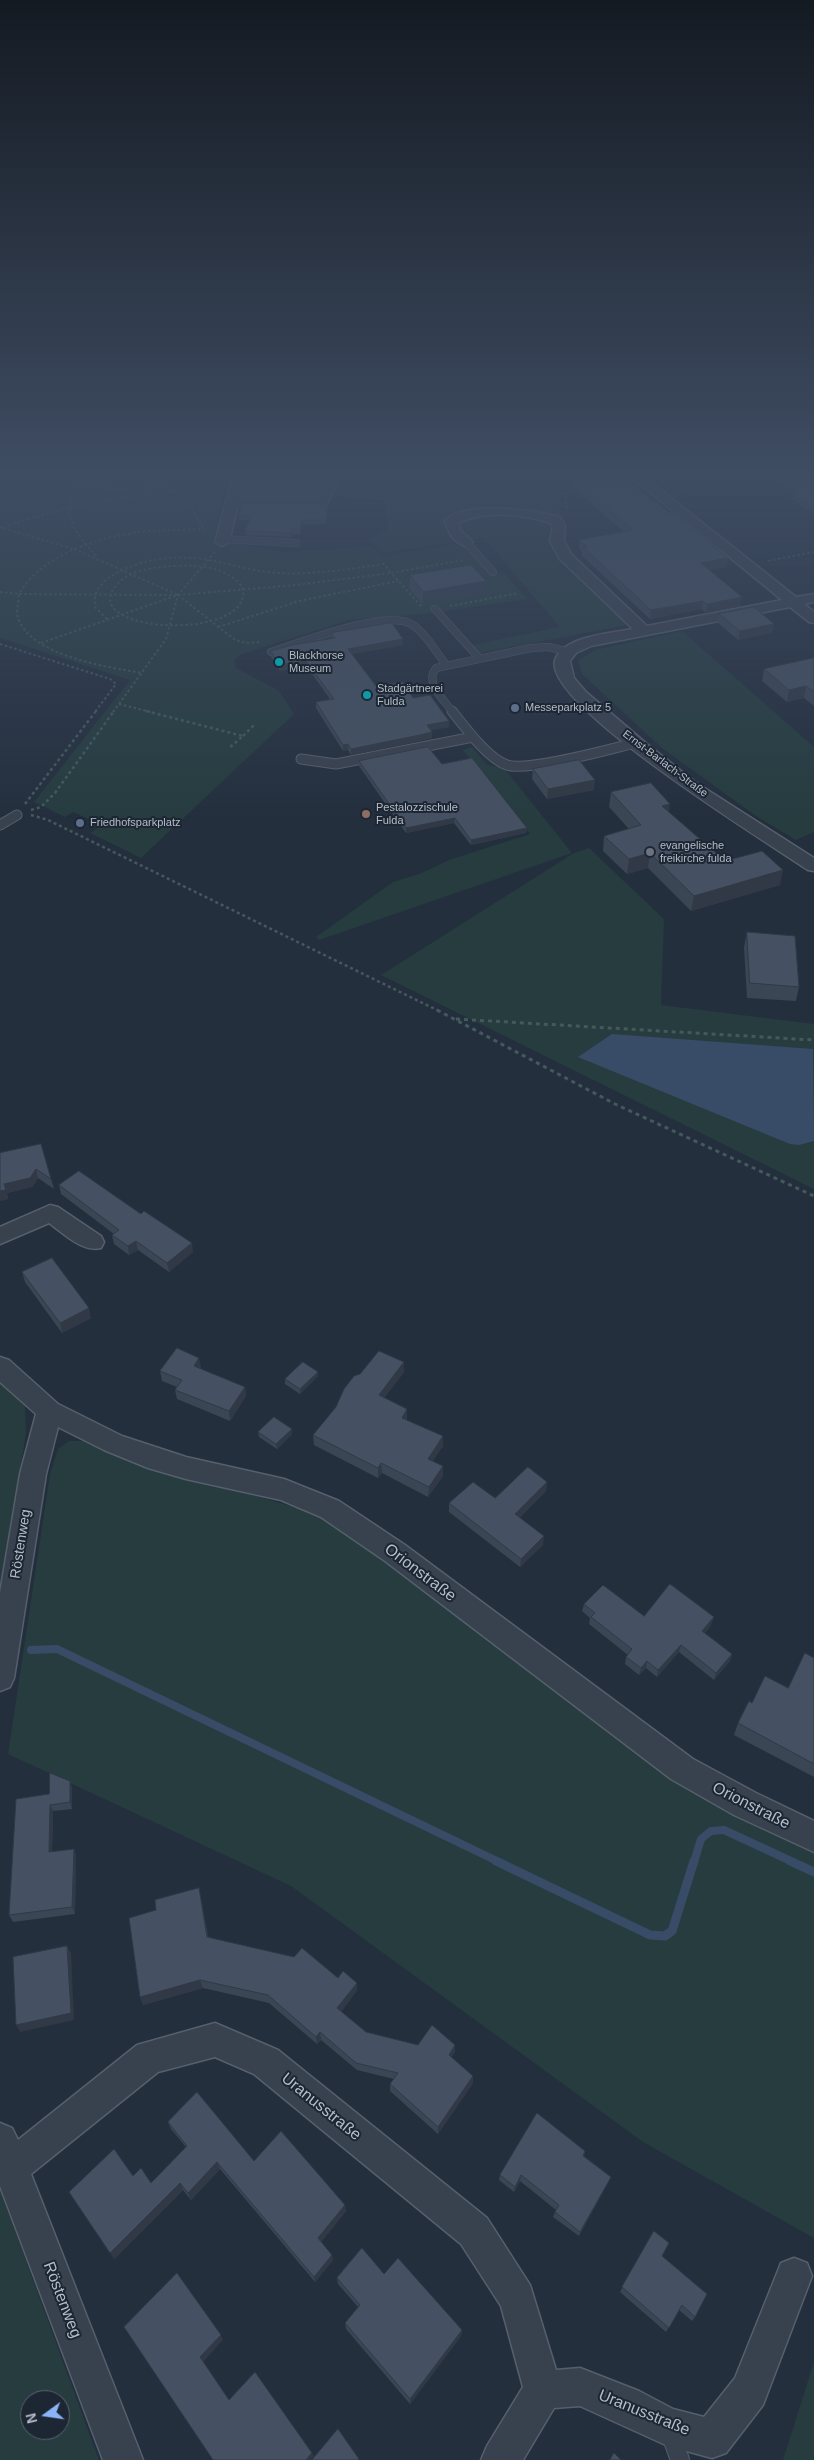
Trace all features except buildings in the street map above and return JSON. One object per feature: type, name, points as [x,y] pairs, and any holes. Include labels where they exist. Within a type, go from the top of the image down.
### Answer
[{"type":"street","points":[[600,590],[643,630]]},
{"type":"street","points":[[778,590],[814,619]]},
{"type":"street","points":[[569,652],[574,646],[588,642],[814,598]]},
{"type":"street","name":"Ernst-Barlach-Straße","points":[[569,652],[562,665],[566,678],[578,692],[635,744],[688,784],[814,866]]},
{"type":"street","points":[[0,1236],[50,1213],[93,1242]]},
{"type":"street","name":"Orionstraße","points":[[0,1367],[49,1411],[85,1430],[148,1457],[284,1490],[330,1509],[395,1553],[682,1770],[745,1804],[814,1837]]},
{"type":"street","name":"Röstenweg","points":[[0,1678],[32,1478],[49,1411]]},
{"type":"street","name":"Uranusstraße","points":[[5,2154],[149,2057],[215,2040],[266,2062],[474,2231],[517,2298],[543,2390],[580,2387],[625,2405],[674,2443],[712,2439],[749,2391],[794,2276]]},
{"type":"street","name":"Röstenweg","points":[[5,2154],[123,2460]]},
{"type":"street","points":[[501,2460],[543,2390]]},
{"type":"lane","points":[[435,609],[478,658]]},
{"type":"lane","points":[[271,652],[363,624],[382,620],[400,620],[410,623],[446,665]]},
{"type":"lane","points":[[569,652],[549,647],[531,648],[478,658],[436,668],[431,674],[431,681],[473,737],[490,755],[498,761],[514,766],[635,744]]},
{"type":"lane","points":[[301,759],[336,764],[473,737]]},
{"type":"lane","points":[[0,825],[20,814]]},
{"type":"path","points":[[21,590],[16,602],[19,620],[29,635],[48,648],[85,662],[143,672]]},
{"type":"path","points":[[98,590],[95,595],[96,610],[108,619]]},
{"type":"path","points":[[0,592],[18,594],[95,595],[110,595],[178,595],[244,590],[238,605],[221,617],[209,621],[169,626],[141,623],[120,615],[111,606],[110,595],[114,590]]},
{"type":"path","points":[[167,590],[178,595],[209,621]]},
{"type":"path","points":[[20,814],[41,807],[55,793],[81,753],[143,672],[166,639],[178,595],[183,590]]},
{"type":"path","points":[[218,628],[299,601],[354,590]]},
{"type":"path","points":[[406,590],[426,610],[519,593]]},
{"type":"path","points":[[41,643],[178,595]]},
{"type":"path","points":[[0,644],[110,679],[116,684],[20,814]]},
{"type":"path","points":[[119,704],[243,736]]},
{"type":"path","points":[[228,750],[254,725]]},
{"type":"path","points":[[20,814],[48,820],[456,1019],[615,1104],[814,1196]]},
{"type":"path","points":[[456,1019],[814,1040]]},
{"type":"green space","points":[[0,590],[519,590],[527,599],[433,613],[349,620],[242,654],[234,660],[236,668],[279,691],[294,714],[141,858],[90,833],[102,825],[73,812],[65,817],[34,802],[130,680],[0,638]]},
{"type":"green space","points":[[528,590],[592,590],[628,625],[479,653],[473,645],[560,627]]},
{"type":"green space","points":[[682,631],[814,747],[814,832],[796,840],[756,816],[662,748],[582,674],[578,661],[595,650]]},
{"type":"green space","points":[[472,747],[487,765],[504,768],[572,853],[319,940],[316,937],[393,882],[422,873],[449,860],[530,834],[463,750]]},
{"type":"green space","points":[[589,848],[664,919],[661,1005],[814,1024],[814,1189],[381,975],[574,853]]},
{"type":"green space","points":[[0,1379],[25,1407],[26,1433],[0,1595]]},
{"type":"green space","points":[[69,1441],[85,1441],[126,1458],[321,1515],[701,1797],[814,1852],[814,2238],[643,2142],[291,1886],[8,1754],[50,1474],[58,1449]]},
{"type":"green space","points":[[0,2190],[99,2460],[0,2460]]},
{"type":"green space","points":[[814,2362],[814,2460],[783,2460]]},
{"type":"water","points":[[612,1034],[813,1049],[814,1141],[799,1145],[790,1144],[578,1057]]},
{"type":"waterway","points":[[31,1650],[57,1649],[499,1862]]},
{"type":"waterway","points":[[694,1862],[701,1839],[711,1831],[724,1830],[793,1862]]},
{"type":"waterway","points":[[496,1861],[650,1935],[665,1936],[672,1931],[694,1861]]},
{"type":"waterway","points":[[790,1861],[814,1872]]},
{"type":"place","name":"Blackhorse Museum","points":[[279,662]]},
{"type":"place","name":"Stadgärtnerei Fulda","points":[[367,695]]},
{"type":"place","name":"Messeparkplatz 5","points":[[515,708]]},
{"type":"place","name":"Pestalozzischule Fulda","points":[[366,814]]},
{"type":"place","name":"Friedhofsparkplatz","points":[[80,823]]},
{"type":"place","name":"evangelische freikirche fulda","points":[[650,852]]}]
